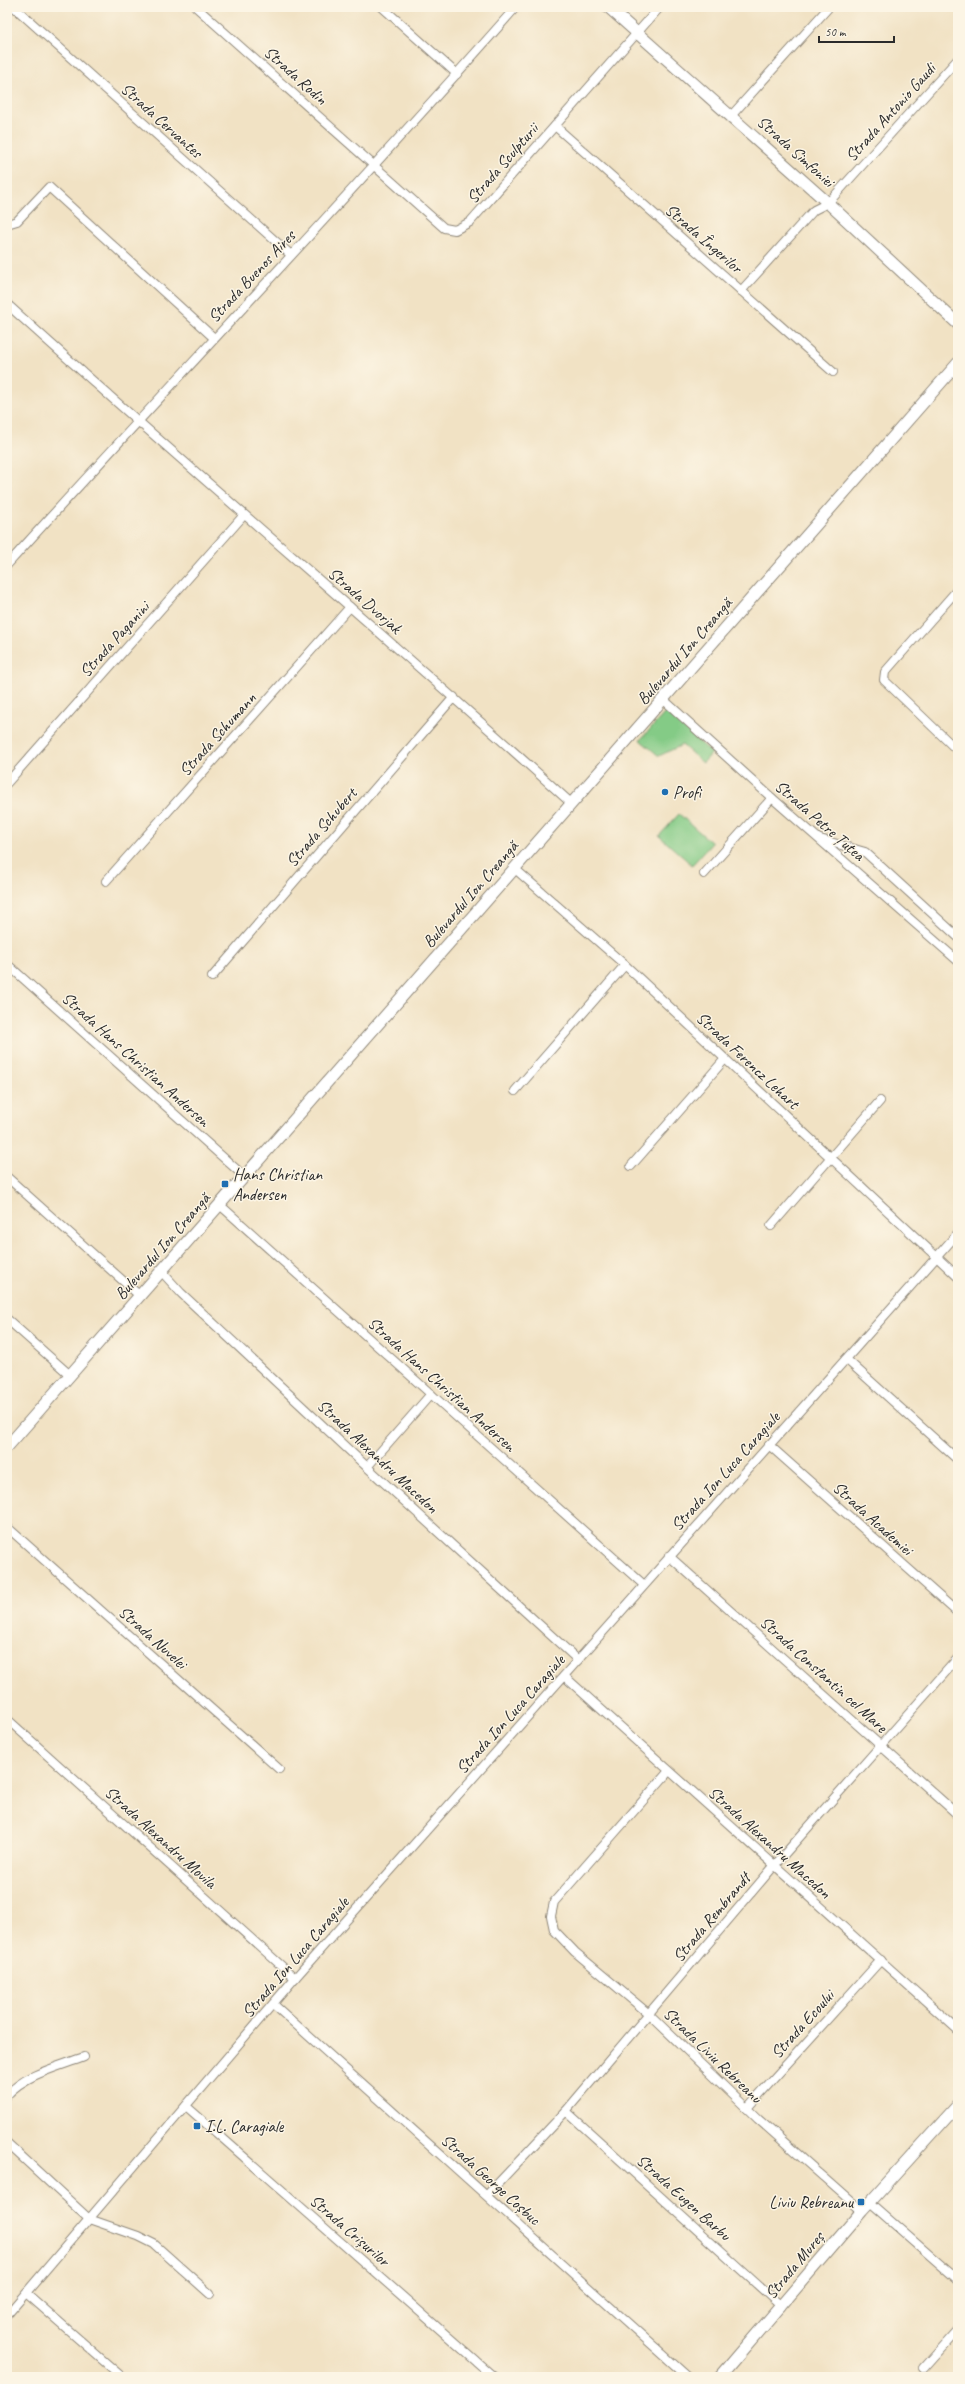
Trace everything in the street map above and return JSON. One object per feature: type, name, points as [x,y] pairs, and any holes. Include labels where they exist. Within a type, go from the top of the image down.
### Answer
[{"type":"street","name":"Strada Cervantes","points":[[14,7],[291,255]]},
{"type":"street","name":"Strada Rodin","points":[[196,7],[374,166]]},
{"type":"street","points":[[382,7],[457,74]]},
{"type":"street","name":"Strada Buenos Aires","points":[[7,565],[136,421],[374,166],[516,7]]},
{"type":"street","name":"Strada Simfoniei","points":[[608,7],[828,203],[958,324]]},
{"type":"street","name":"Strada Sculpturii","points":[[374,166],[444,228],[455,230],[470,222],[660,7]]},
{"type":"street","points":[[731,116],[829,7]]},
{"type":"street","name":"Strada Antonio Gaudi","points":[[742,291],[814,210],[828,203],[958,59]]},
{"type":"street","name":"Strada Îngerilor","points":[[555,126],[833,372]]},
{"type":"street","points":[[7,224],[17,221],[49,187],[214,338]]},
{"type":"street","name":"Strada Dvorjak","points":[[7,304],[136,421],[454,697],[572,804]]},
{"type":"street","name":"Bulevardul Ion Creangă","points":[[7,1447],[246,1177],[514,868],[664,700],[958,363]]},
{"type":"street","name":"Strada Paganini","points":[[7,783],[244,515]]},
{"type":"street","points":[[958,589],[885,672],[884,680],[958,751]]},
{"type":"street","name":"Strada Schumann","points":[[106,881],[350,606]]},
{"type":"street","name":"Strada Schubert","points":[[212,977],[454,697]]},
{"type":"street","name":"Strada Petre Țuțea","points":[[664,700],[818,839],[958,962]]},
{"type":"street","points":[[704,874],[772,798]]},
{"type":"street","points":[[818,839],[865,852],[958,937]]},
{"type":"street","name":"Strada Ferencz Lehart","points":[[514,868],[625,965],[958,1277]]},
{"type":"street","name":"Strada Hans Christian Andersen","points":[[7,964],[246,1177]]},
{"type":"street","points":[[515,1091],[625,965]]},
{"type":"street","points":[[631,1166],[725,1059]]},
{"type":"street","points":[[771,1226],[880,1101]]},
{"type":"street","points":[[7,1177],[140,1296]]},
{"type":"street","name":"Strada Hans Christian Andersen","points":[[220,1205],[644,1585]]},
{"type":"street","name":"Strada Ion Luca Caragiale","points":[[7,2315],[295,1978],[958,1233]]},
{"type":"street","name":"Strada Alexandru Macedon","points":[[162,1272],[181,1293],[367,1467],[578,1660]]},
{"type":"street","points":[[7,1319],[70,1376]]},
{"type":"street","points":[[846,1359],[958,1460]]},
{"type":"street","points":[[367,1467],[431,1394]]},
{"type":"street","name":"Strada Academiei","points":[[769,1445],[958,1613]]},
{"type":"street","name":"Strada Nuvelei","points":[[7,1527],[279,1769]]},
{"type":"street","name":"Strada Constantin cel Mare","points":[[669,1556],[958,1815]]},
{"type":"street","name":"Strada Rembrandt","points":[[487,2195],[566,2111],[774,1866],[958,1658]]},
{"type":"street","name":"Strada Alexandru Macedon","points":[[564,1676],[958,2030]]},
{"type":"street","name":"Strada Alexandru Movila","points":[[7,1719],[295,1978]]},
{"type":"street","name":"Strada Liviu Rebreanu","points":[[668,1771],[554,1902],[551,1916],[554,1930],[575,1952],[649,2014],[747,2108],[862,2211]]},
{"type":"street","name":"Strada Ecoului","points":[[747,2108],[881,1960]]},
{"type":"street","name":"Strada George Coșbuc","points":[[273,2004],[688,2377]]},
{"type":"street","points":[[7,2095],[15,2086],[26,2079],[84,2057]]},
{"type":"street","name":"Strada Mureș","points":[[720,2377],[782,2307],[862,2211],[958,2105]]},
{"type":"street","name":"Strada Crișurilor","points":[[186,2106],[494,2377]]},
{"type":"street","name":"Strada Eugen Barbu","points":[[566,2111],[782,2307]]},
{"type":"street","points":[[7,2143],[89,2218],[138,2236],[154,2244],[210,2294]]},
{"type":"street","points":[[870,2203],[958,2280]]},
{"type":"street","points":[[26,2293],[117,2375]]},
{"type":"street","points":[[924,2368],[958,2330]]},
{"type":"green space","points":[[666,712],[712,753],[703,763],[682,745],[659,756],[640,740]]},
{"type":"green space","points":[[679,814],[712,843],[692,865],[659,836]]},
{"type":"place","name":"Profi","points":[[665,792]]},
{"type":"place","name":"Hans Christian Andersen","points":[[225,1184]]},
{"type":"place","name":"I.L. Caragiale","points":[[197,2126]]},
{"type":"place","name":"Liviu Rebreanu","points":[[861,2202]]}]
